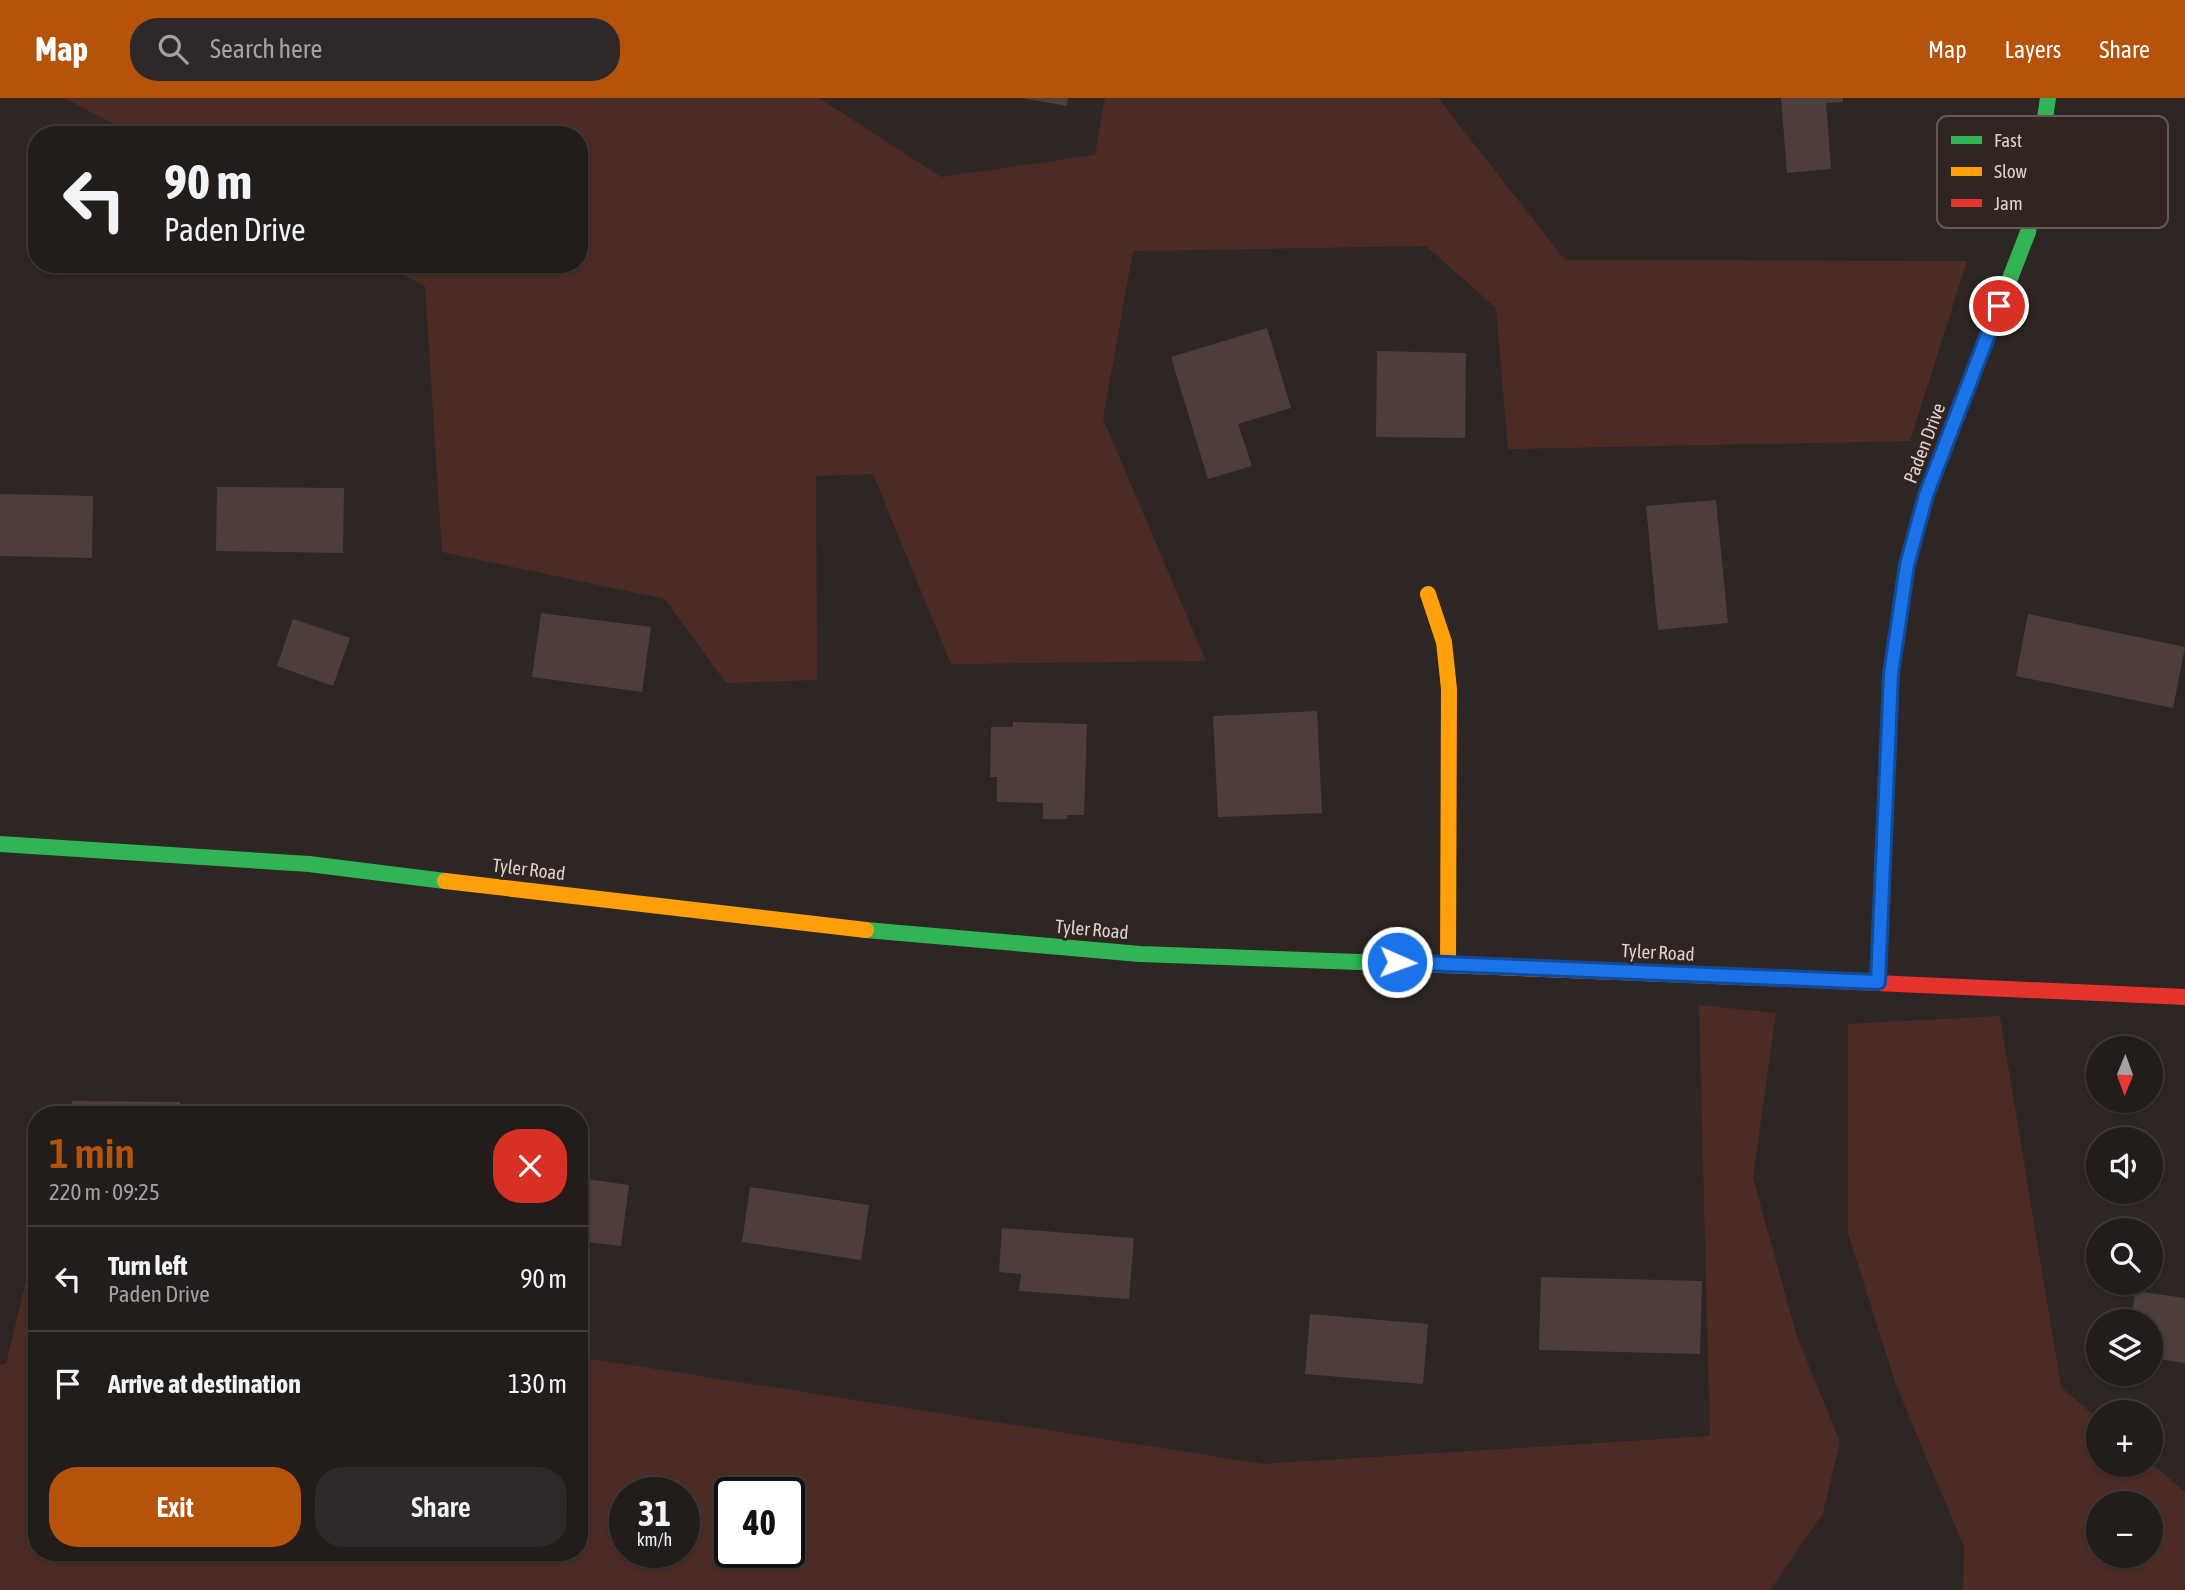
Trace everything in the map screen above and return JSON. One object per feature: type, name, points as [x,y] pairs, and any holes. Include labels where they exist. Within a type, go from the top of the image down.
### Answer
[{"type":"street","name":"Paden Drive","points":[[2045,116],[2048,98]]},
{"type":"street","name":"Paden Drive","points":[[1878,982],[1891,674],[1907,565],[1926,495],[2029,228]]},
{"type":"street","points":[[1428,594],[1444,642],[1449,689],[1448,964]]},
{"type":"street","name":"Tyler Road","points":[[0,844],[309,864],[819,926],[1140,954],[1878,982],[2185,998]]},
{"type":"shaded area","points":[[64,98],[819,98],[941,177],[1095,155],[1105,98],[1438,98],[1565,260],[1967,261],[1910,441],[1508,449],[1496,308],[1426,246],[1133,251],[1103,419],[1206,661],[951,664],[873,474],[816,476],[817,680],[726,683],[665,599],[442,552],[425,286],[400,273],[588,273],[588,126],[118,126]]},
{"type":"shaded area","points":[[1699,1005],[1776,1013],[1753,1178],[1797,1337],[1840,1442],[1823,1513],[1770,1590],[0,1590],[0,1365],[6,1364],[28,1272],[28,1561],[588,1561],[588,1358],[1264,1464],[1710,1436]]},
{"type":"shaded area","points":[[2000,1016],[2061,1387],[2086,1409],[2086,1477],[2163,1477],[2163,1473],[2185,1492],[2185,1590],[1963,1590],[1964,1547],[1896,1385],[1848,1233],[1848,1024]]},
{"type":"building","points":[[1022,98],[1068,98],[1067,106]]},
{"type":"building","points":[[1781,98],[1843,98],[1843,102],[1826,103],[1831,169],[1787,173]]},
{"type":"building","points":[[1267,328],[1291,408],[1238,424],[1252,466],[1208,479],[1171,357]]},
{"type":"building","points":[[1377,351],[1466,353],[1465,438],[1376,437]]},
{"type":"building","points":[[217,487],[344,488],[343,553],[216,551]]},
{"type":"building","points":[[0,494],[93,496],[92,558],[0,556]]},
{"type":"building","points":[[1716,500],[1728,623],[1658,630],[1646,506]]},
{"type":"building","points":[[541,613],[651,627],[642,692],[532,677]]},
{"type":"building","points":[[2028,614],[2185,647],[2173,708],[2016,676]]},
{"type":"building","points":[[293,619],[350,638],[333,686],[277,666]]},
{"type":"building","points":[[1317,711],[1322,813],[1218,817],[1213,716]]},
{"type":"building","points":[[1013,722],[1087,724],[1084,815],[1067,815],[1067,819],[1043,819],[1043,803],[997,802],[997,777],[990,777],[991,727],[1013,727]]},
{"type":"building","points":[[72,1101],[180,1102],[180,1106],[72,1106]]},
{"type":"building","points":[[588,1179],[629,1185],[621,1246],[588,1242]]},
{"type":"building","points":[[750,1187],[869,1205],[861,1260],[742,1242]]},
{"type":"building","points":[[1002,1228],[1134,1238],[1129,1299],[1019,1291],[1021,1274],[999,1272]]},
{"type":"building","points":[[1541,1277],[1702,1281],[1700,1354],[1539,1350]]},
{"type":"building","points":[[2134,1295],[2185,1298],[2185,1363],[2163,1360],[2163,1309],[2133,1309]]},
{"type":"building","points":[[1310,1314],[1428,1324],[1423,1384],[1305,1374]]},
{"type":"traffic: fast","points":[[2045,116],[2048,98]]},
{"type":"traffic: fast","points":[[1878,982],[1891,673],[1907,565],[1926,495],[2029,228]]},
{"type":"traffic: fast","points":[[0,844],[309,864],[445,881]]},
{"type":"traffic: fast","points":[[866,930],[1140,954],[1495,967]]},
{"type":"traffic: slow","points":[[1428,594],[1444,642],[1449,689],[1448,964]]},
{"type":"traffic: slow","points":[[445,881],[866,930]]},
{"type":"traffic: slow","points":[[1495,967],[1765,978]]},
{"type":"traffic: jam","points":[[1765,978],[2185,997]]},
{"type":"route","points":[[1397,962],[1878,982],[1891,674],[1907,565],[1926,495],[1999,306]]}]
